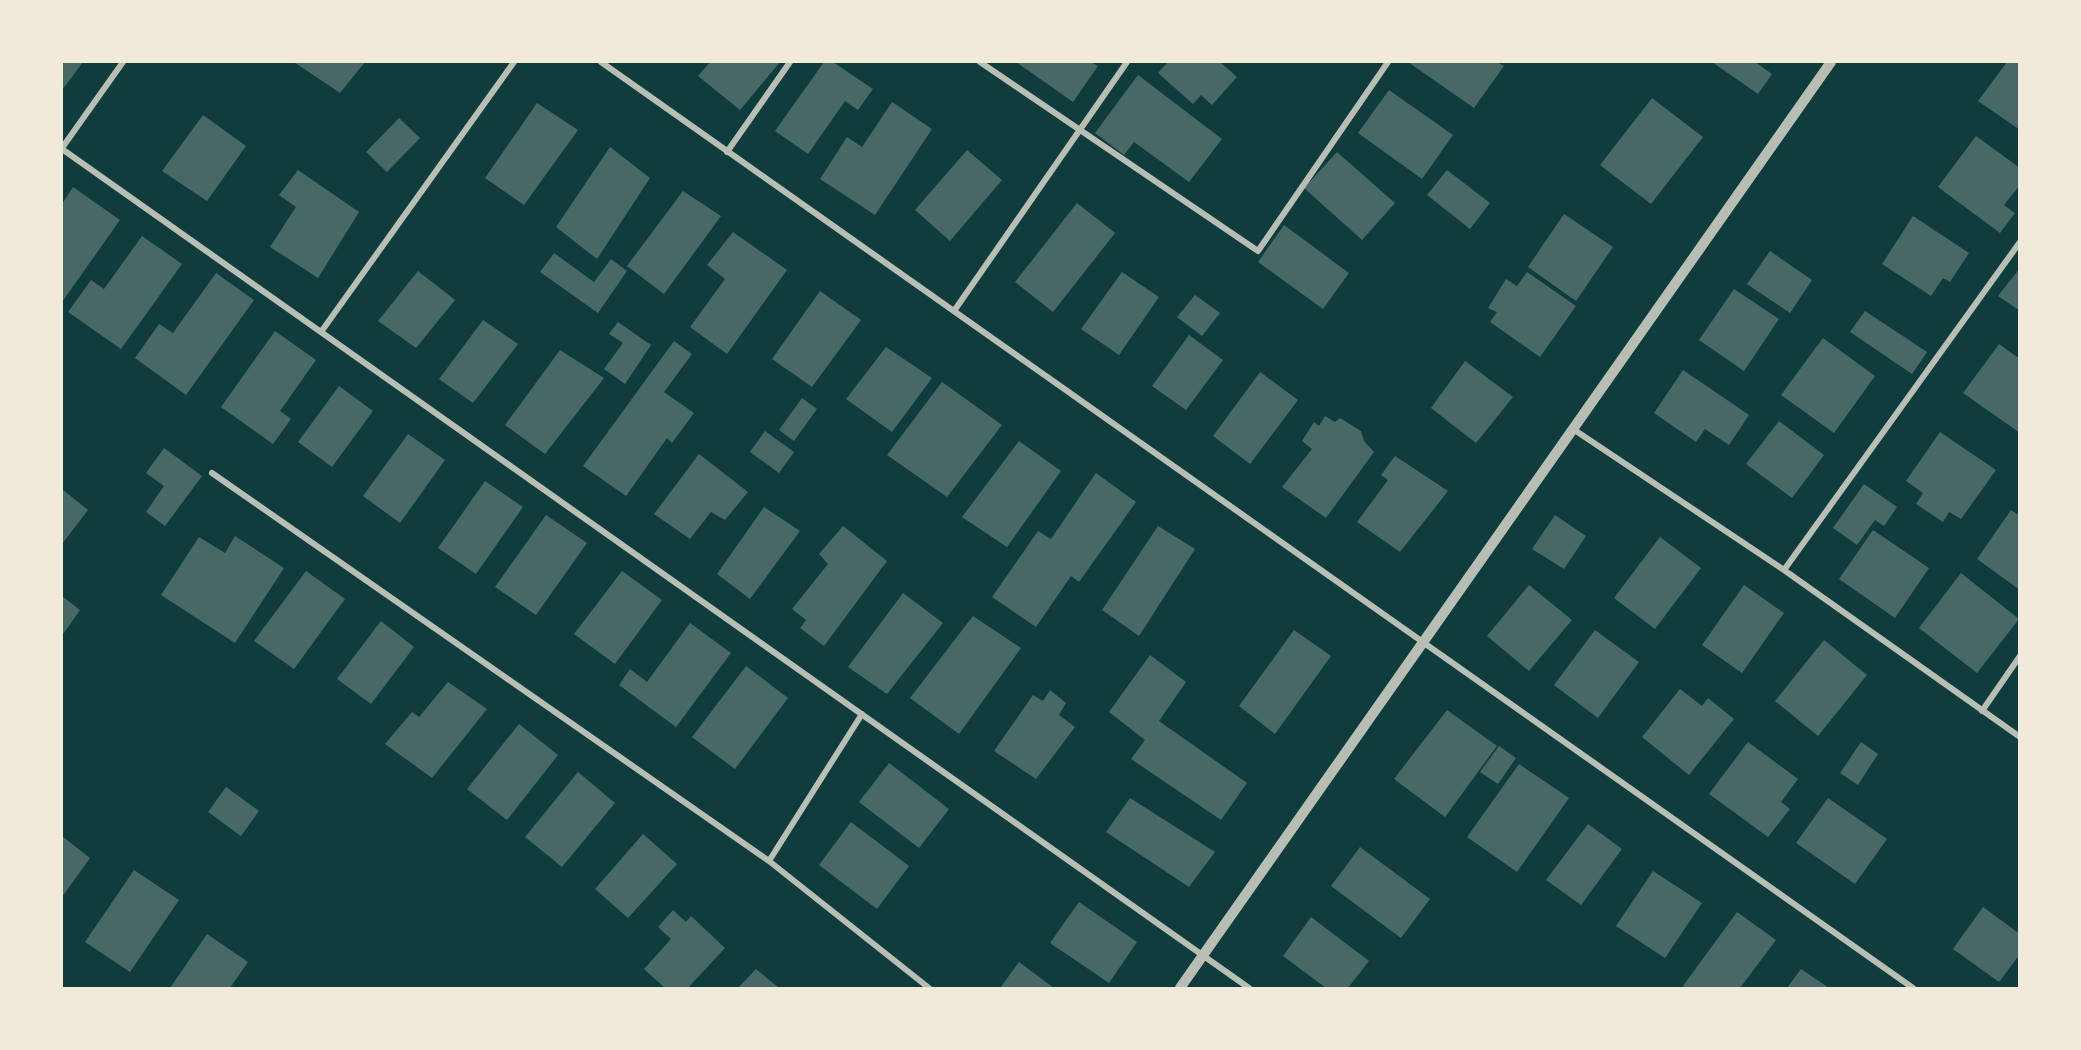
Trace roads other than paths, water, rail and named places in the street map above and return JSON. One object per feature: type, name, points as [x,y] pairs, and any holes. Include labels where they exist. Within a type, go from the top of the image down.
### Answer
[{"type":"street","points":[[123,62],[62,149],[1249,988]]},
{"type":"street","points":[[321,332],[514,62]]},
{"type":"street","points":[[601,62],[1913,988]]},
{"type":"street","points":[[728,152],[790,62]]},
{"type":"street","points":[[980,62],[1258,251],[1388,62]]},
{"type":"street","points":[[954,311],[1127,62]]},
{"type":"street","points":[[1180,988],[1831,62]]},
{"type":"street","points":[[1784,570],[2019,242]]},
{"type":"street","points":[[1573,429],[1784,570],[2019,737]]},
{"type":"street","points":[[212,472],[769,861],[929,988]]},
{"type":"street","points":[[1982,711],[2019,656]]},
{"type":"street","points":[[769,861],[862,714]]}]
